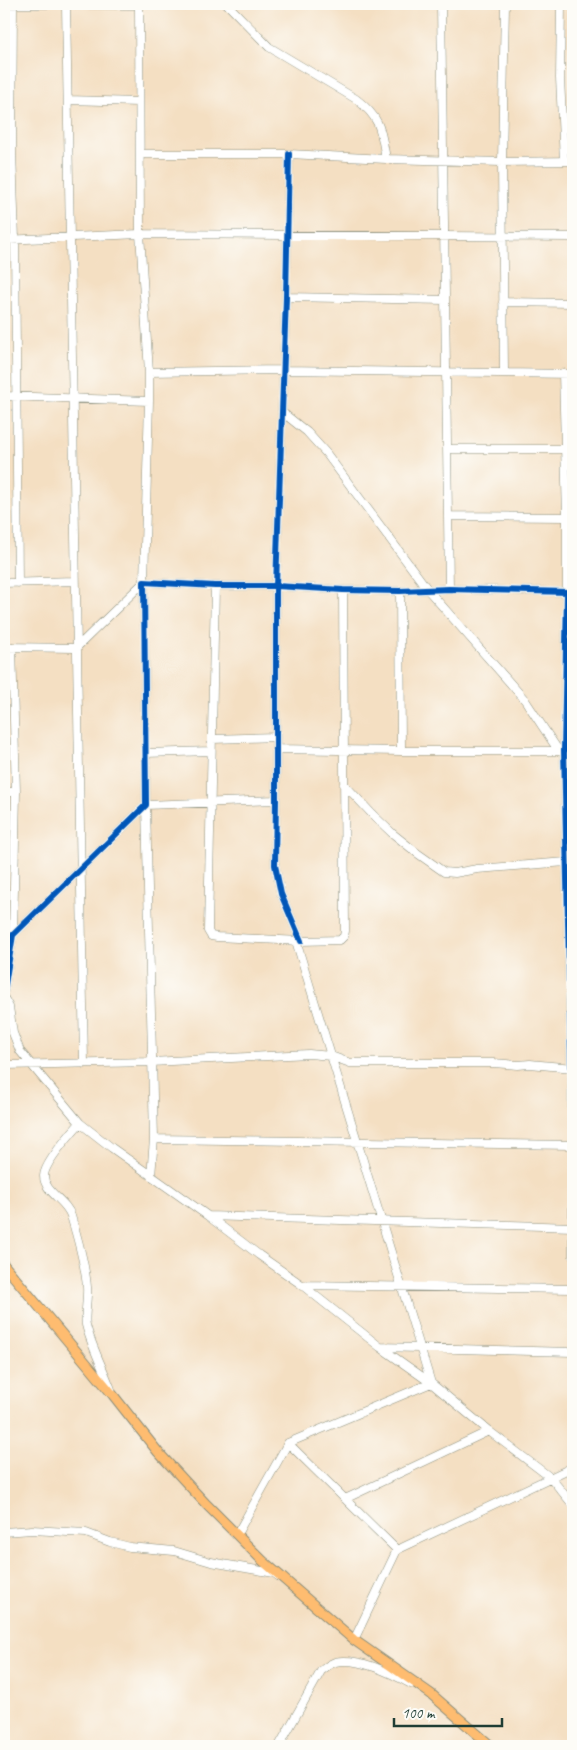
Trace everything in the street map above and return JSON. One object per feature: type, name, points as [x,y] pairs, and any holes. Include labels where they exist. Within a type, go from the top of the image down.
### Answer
[{"type":"main road","points":[[4,1265],[114,1395],[158,1452],[263,1561],[354,1640],[431,1694],[490,1746]]},
{"type":"street","points":[[4,4],[138,4],[140,234],[149,372],[144,582],[146,805],[154,1139],[151,1176]]},
{"type":"street","points":[[13,4],[12,108],[8,152],[15,240],[18,582]]},
{"type":"street","points":[[227,4],[269,47],[356,99],[367,108],[376,119],[381,130],[386,159]]},
{"type":"street","points":[[441,4],[449,589]]},
{"type":"street","points":[[504,373],[502,162],[505,4]]},
{"type":"street","points":[[561,4],[560,78],[564,161]]},
{"type":"street","points":[[66,5],[84,1064]]},
{"type":"street","points":[[4,66],[13,66]]},
{"type":"street","points":[[68,100],[138,102]]},
{"type":"street","points":[[4,108],[12,108]]},
{"type":"street","points":[[140,154],[289,154],[443,161],[573,161]]},
{"type":"street","points":[[289,154],[276,586],[275,865],[281,894],[298,941],[331,1056],[431,1383]]},
{"type":"street","points":[[4,240],[140,234],[573,237]]},
{"type":"street","points":[[286,297],[445,300]]},
{"type":"street","points":[[503,302],[573,303]]},
{"type":"street","points":[[149,372],[283,370],[573,374]]},
{"type":"street","points":[[563,373],[570,592],[561,750],[565,811],[573,1136]]},
{"type":"street","points":[[4,396],[149,402]]},
{"type":"street","points":[[282,412],[307,432],[326,453],[428,590],[526,700],[561,750]]},
{"type":"street","points":[[447,449],[565,449]]},
{"type":"street","points":[[448,516],[567,517]]},
{"type":"street","points":[[4,582],[75,581]]},
{"type":"street","points":[[4,991],[13,935],[16,792],[8,647],[76,648],[144,582],[343,590],[400,591],[449,589],[570,592]]},
{"type":"street","points":[[215,586],[208,931],[211,936],[217,937],[298,941],[340,940],[344,936],[343,590]]},
{"type":"street","points":[[400,591],[401,751]]},
{"type":"street","points":[[212,740],[276,738]]},
{"type":"street","points":[[276,749],[573,751]]},
{"type":"street","points":[[146,752],[211,751]]},
{"type":"street","points":[[344,784],[392,833],[444,872],[566,862]]},
{"type":"street","points":[[4,792],[16,792]]},
{"type":"street","points":[[4,938],[13,935],[146,805],[276,800]]},
{"type":"street","points":[[565,811],[573,817]]},
{"type":"street","points":[[4,998],[10,1007],[14,1039],[20,1051],[80,1123],[106,1144],[302,1285],[380,1347],[431,1383],[489,1431],[551,1478],[573,1505]]},
{"type":"street","points":[[4,1065],[151,1062],[309,1054],[331,1056],[350,1063],[493,1063],[572,1068]]},
{"type":"street","points":[[80,1123],[59,1149],[45,1171],[44,1176],[46,1183],[68,1208],[71,1215],[86,1284],[87,1305],[85,1323],[114,1395]]},
{"type":"street","points":[[154,1139],[573,1145]]},
{"type":"street","points":[[573,1173],[573,1256]]},
{"type":"street","points":[[208,1216],[573,1227]]},
{"type":"street","points":[[302,1285],[573,1289]]},
{"type":"street","points":[[380,1347],[573,1352]]},
{"type":"street","points":[[236,1534],[288,1444],[431,1383]]},
{"type":"street","points":[[345,1499],[489,1431]]},
{"type":"street","points":[[288,1444],[397,1550]]},
{"type":"street","points":[[354,1640],[397,1550],[573,1467]]},
{"type":"street","points":[[4,1532],[32,1530],[86,1533],[130,1547],[174,1551],[211,1562],[274,1573],[341,1628]]},
{"type":"street","points":[[279,1746],[321,1671],[336,1662],[380,1668],[431,1694]]},
{"type":"cycle path","points":[[289,154],[276,586],[275,865],[281,894],[301,941]]},
{"type":"cycle path","points":[[4,991],[13,935],[146,805],[144,582],[343,590],[400,591],[449,589],[567,592],[564,750],[573,1136]]}]
